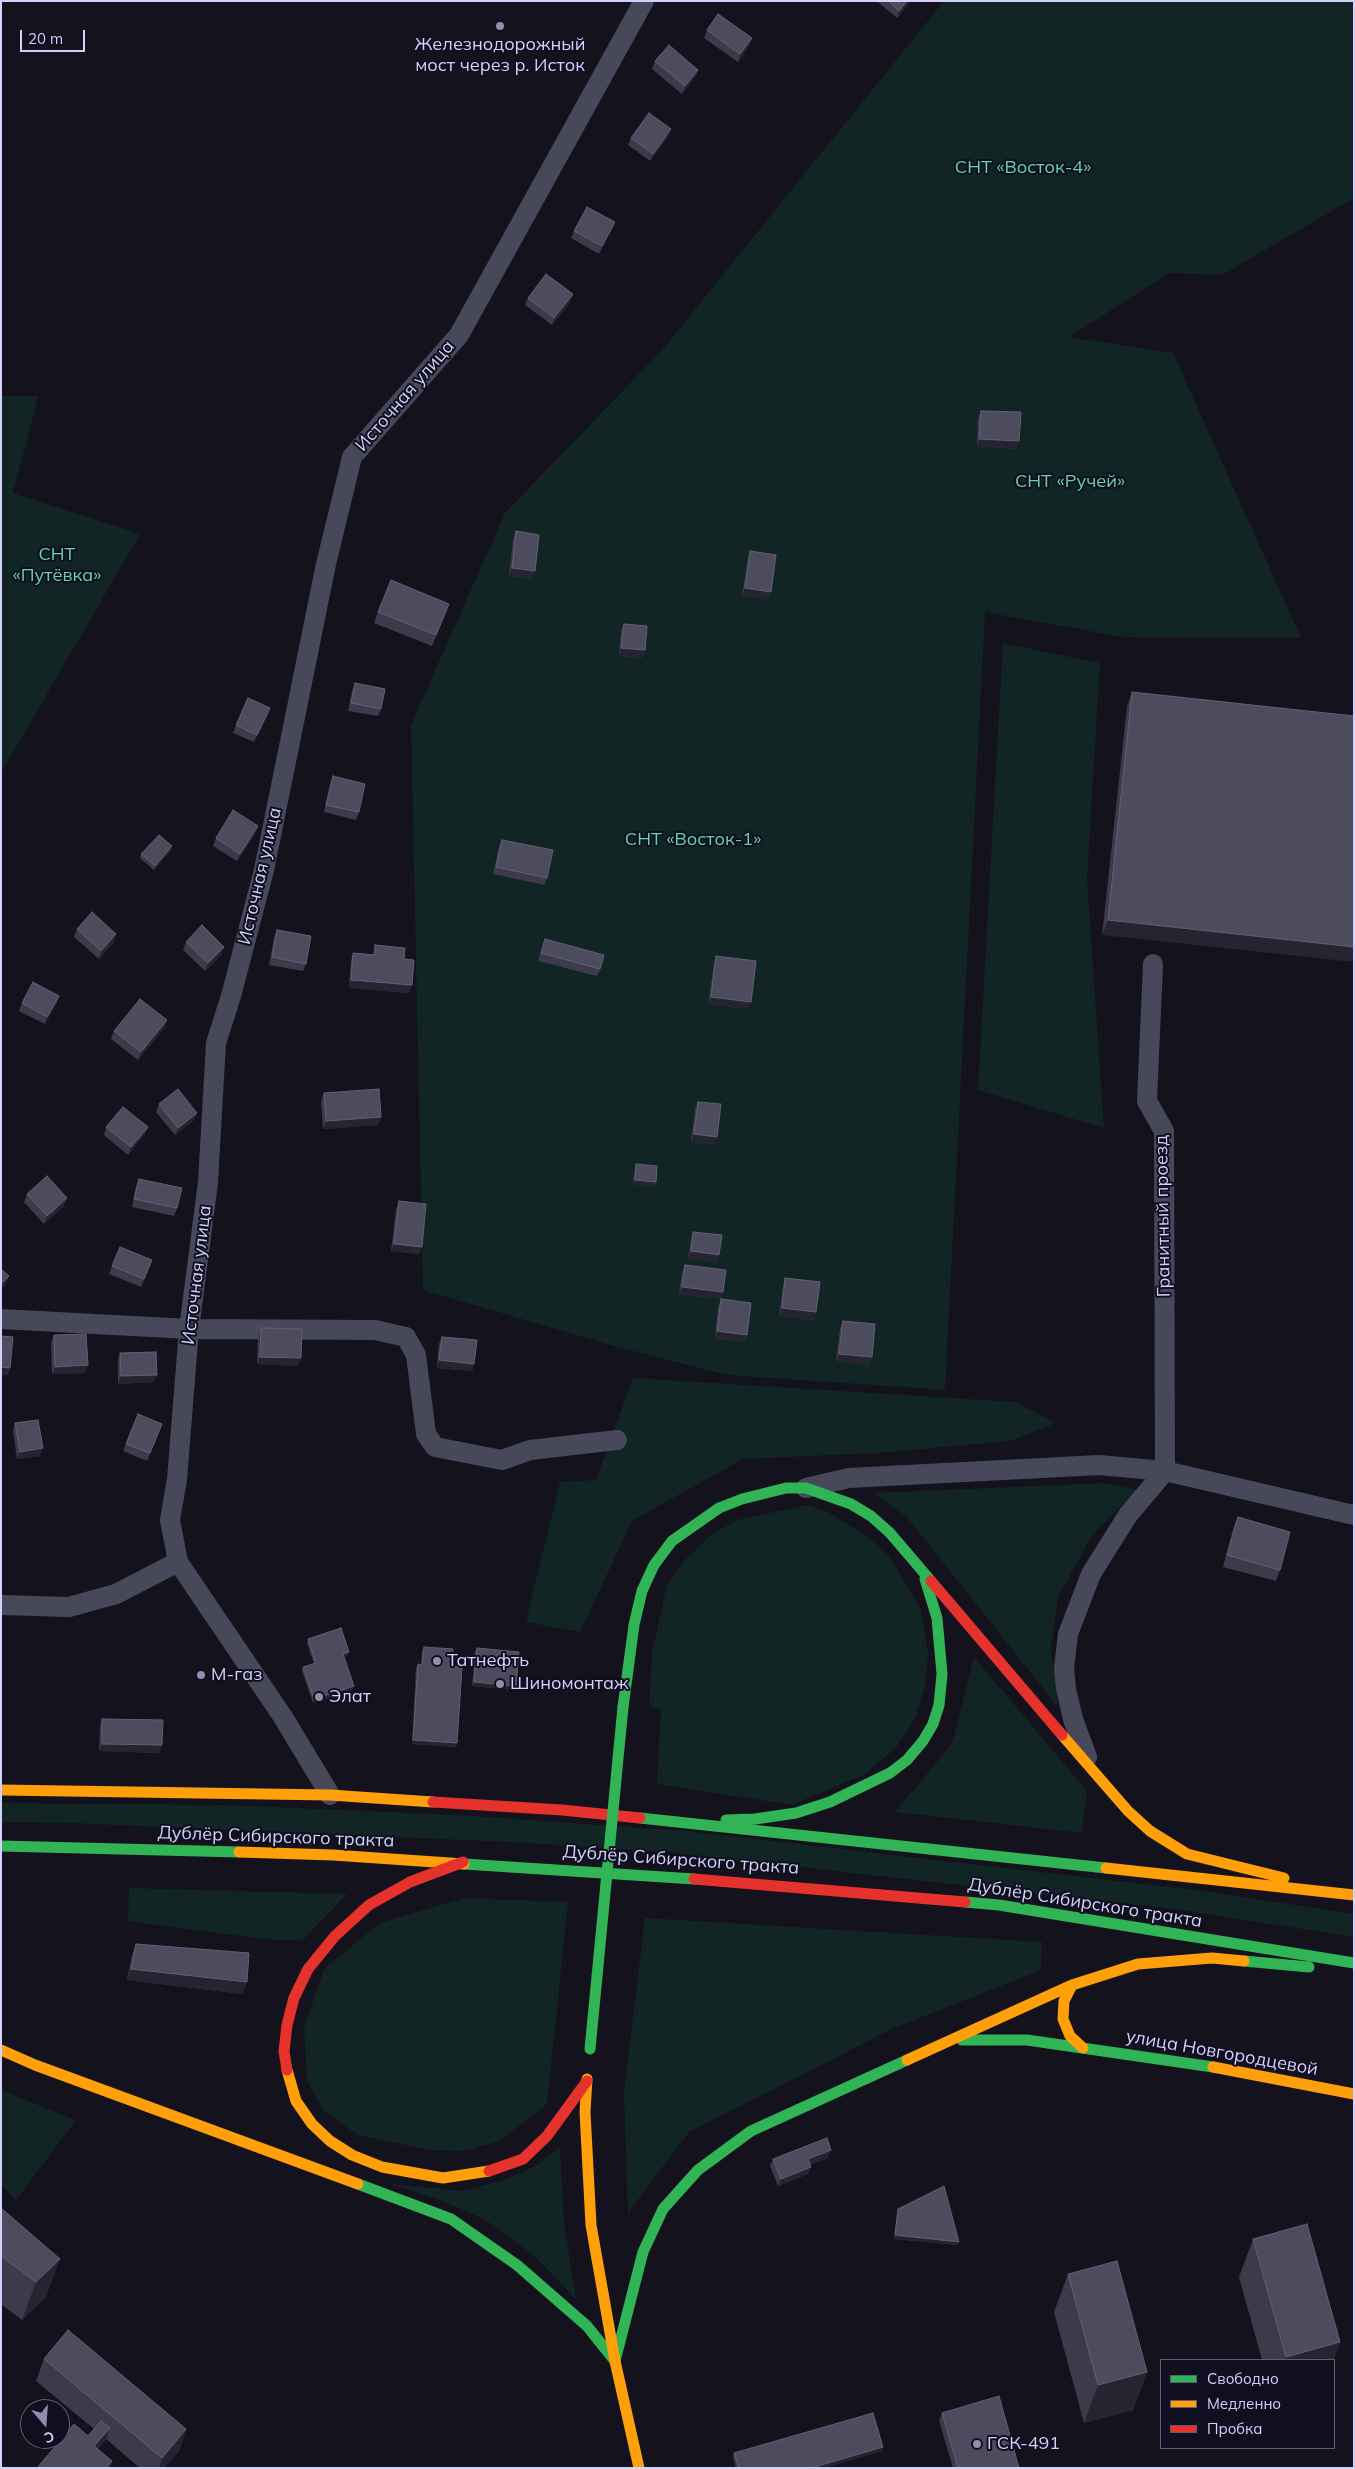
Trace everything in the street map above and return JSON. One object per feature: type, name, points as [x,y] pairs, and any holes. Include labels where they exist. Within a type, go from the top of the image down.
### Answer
[{"type":"main road","points":[[639,2468],[616,2361],[591,2225],[585,2112],[623,1707],[634,1625],[642,1591],[654,1565],[672,1541],[712,1512],[742,1499],[786,1488],[806,1488],[834,1497],[871,1516],[916,1562],[1096,1775],[1128,1811],[1150,1831],[1187,1854],[1354,1895]]},
{"type":"main road","points":[[659,1819],[755,1819],[796,1813],[830,1802],[865,1787],[890,1773],[907,1760],[923,1741],[933,1724],[939,1705],[942,1674],[936,1618],[926,1582],[916,1562]]},
{"type":"main road","name":"Дублёр Сибирского тракта","points":[[1,1790],[330,1795],[562,1810],[1354,1895]]},
{"type":"main road","name":"Дублёр Сибирского тракта","points":[[1,1846],[333,1855],[763,1883],[999,1905],[1354,1963]]},
{"type":"main road","points":[[463,1862],[410,1882],[369,1904],[335,1936],[308,1969],[294,1998],[287,2025],[284,2051],[288,2078],[296,2101],[312,2124],[330,2141],[352,2155],[382,2167],[443,2178],[472,2175],[498,2169],[523,2159],[547,2136],[587,2081]]},
{"type":"main road","points":[[616,2361],[643,2252],[663,2209],[698,2170],[752,2131],[1072,1984],[1138,1964],[1212,1958],[1354,1970]]},
{"type":"main road","points":[[1072,1984],[1064,2001],[1063,2019],[1070,2036],[1083,2048]]},
{"type":"main road","name":"улица Новгородцевой","points":[[953,2040],[1027,2040],[1209,2066],[1354,2094]]},
{"type":"main road","points":[[1,2050],[36,2065],[451,2218],[517,2265],[587,2326],[616,2361]]},
{"type":"street","name":"Источная улица","points":[[330,1795],[283,1717],[178,1562],[170,1520],[177,1479],[189,1329],[208,1182],[216,1043],[231,996],[264,870],[326,564],[352,457],[459,335],[644,1]]},
{"type":"street","name":"Гранитный проезд","points":[[1154,964],[1147,1101],[1164,1131],[1165,1471]]},
{"type":"street","points":[[1,1319],[189,1329],[375,1330],[406,1337],[416,1355],[426,1434],[436,1447],[502,1460],[530,1450],[616,1440]]},
{"type":"street","points":[[806,1488],[849,1478],[1099,1465],[1165,1471],[1354,1515]]},
{"type":"street","points":[[1096,1775],[1080,1740],[1066,1689],[1064,1668],[1068,1634],[1091,1574],[1128,1515],[1165,1471]]},
{"type":"street","points":[[1,1605],[69,1607],[116,1594],[178,1562]]},
{"type":"green space","points":[[944,1],[1354,1],[1354,198],[1222,275],[1169,273],[1069,337],[1173,353],[1301,638],[1122,637],[985,612],[945,1390],[728,1375],[614,1346],[423,1290],[411,725],[505,513],[663,349]]},
{"type":"green space","name":"СНТ «Путёвка»","points":[[1,396],[38,396],[13,493],[140,534],[1,773]]},
{"type":"green space","points":[[1003,643],[1100,663],[1087,879],[1104,1128],[978,1090]]},
{"type":"green space","points":[[633,1378],[1015,1402],[1056,1423],[1010,1441],[878,1453],[743,1459],[632,1521],[580,1632],[526,1622],[560,1482],[596,1480]]},
{"type":"green space","points":[[1106,1483],[1137,1490],[1091,1537],[1058,1597],[1051,1648],[1058,1707],[906,1516],[873,1493]]},
{"type":"green space","points":[[807,1505],[828,1512],[867,1536],[891,1558],[921,1610],[928,1653],[925,1687],[915,1718],[896,1748],[865,1774],[792,1805],[657,1784],[661,1709],[649,1707],[652,1653],[667,1585],[685,1560],[712,1534],[737,1520]]},
{"type":"green space","points":[[974,1657],[1087,1791],[1082,1833],[895,1812],[952,1744]]},
{"type":"green space","points":[[1,1803],[224,1805],[459,1815],[686,1831],[1204,1891],[1354,1914],[1354,1937],[1174,1909],[667,1852],[510,1842],[71,1823],[1,1822]]},
{"type":"green space","points":[[129,1888],[347,1894],[302,1941],[263,1939],[128,1921]]},
{"type":"green space","points":[[464,1898],[568,1902],[547,2104],[500,2141],[463,2151],[430,2150],[358,2135],[325,2112],[307,2081],[304,2028],[324,1969],[380,1923]]},
{"type":"green space","points":[[645,1918],[1042,1942],[1041,1970],[894,2028],[689,2132],[628,2213],[624,2091]]},
{"type":"green space","points":[[1,2090],[76,2120],[16,2200],[1,2184]]},
{"type":"green space","points":[[560,2147],[564,2223],[576,2299],[531,2253],[484,2219],[440,2200],[391,2184],[461,2191],[503,2180],[536,2166]]},
{"type":"building","points":[[889,1],[907,1],[899,11]]},
{"type":"building","points":[[718,14],[752,38],[740,54],[707,30]]},
{"type":"building","points":[[669,45],[698,70],[685,86],[655,61]]},
{"type":"building","points":[[649,113],[671,129],[653,154],[631,138]]},
{"type":"building","points":[[587,207],[615,222],[602,246],[574,231]]},
{"type":"building","points":[[546,274],[573,294],[554,318],[528,298]]},
{"type":"building","points":[[981,411],[1021,412],[1019,441],[979,439]]},
{"type":"building","points":[[516,531],[539,535],[535,571],[512,568]]},
{"type":"building","points":[[750,551],[776,555],[771,592],[745,588]]},
{"type":"building","points":[[391,580],[449,604],[436,635],[378,612]]},
{"type":"building","points":[[624,624],[647,626],[645,650],[621,648]]},
{"type":"building","points":[[355,683],[385,689],[381,709],[351,703]]},
{"type":"building","points":[[1132,692],[1354,716],[1354,947],[1108,920]]},
{"type":"building","points":[[248,698],[270,708],[257,735],[236,725]]},
{"type":"building","points":[[333,776],[365,784],[359,812],[326,805]]},
{"type":"building","points":[[233,810],[258,826],[240,854],[216,838]]},
{"type":"building","points":[[159,835],[172,846],[155,866],[141,854]]},
{"type":"building","points":[[502,840],[553,850],[547,878],[496,867]]},
{"type":"building","points":[[92,912],[116,934],[101,951],[77,929]]},
{"type":"building","points":[[202,925],[224,947],[208,963],[186,942]]},
{"type":"building","points":[[277,930],[311,936],[306,964],[272,957]]},
{"type":"building","points":[[545,939],[604,955],[600,969],[541,953]]},
{"type":"building","points":[[375,945],[405,948],[404,959],[414,960],[412,985],[351,980],[353,953],[375,955]]},
{"type":"building","points":[[716,956],[756,961],[751,1002],[711,997]]},
{"type":"building","points":[[33,982],[59,996],[47,1017],[22,1003]]},
{"type":"building","points":[[140,999],[167,1020],[141,1052],[114,1031]]},
{"type":"building","points":[[178,1089],[197,1113],[178,1128],[159,1104]]},
{"type":"building","points":[[379,1089],[381,1117],[326,1121],[324,1093]]},
{"type":"building","points":[[698,1102],[721,1104],[717,1137],[694,1134]]},
{"type":"building","points":[[123,1107],[148,1127],[131,1147],[106,1127]]},
{"type":"building","points":[[636,1164],[657,1166],[656,1182],[635,1180]]},
{"type":"building","points":[[47,1176],[67,1198],[47,1216],[27,1194]]},
{"type":"building","points":[[139,1179],[182,1188],[177,1208],[134,1199]]},
{"type":"building","points":[[399,1201],[426,1204],[422,1247],[394,1244]]},
{"type":"building","points":[[693,1232],[722,1235],[719,1255],[691,1251]]},
{"type":"building","points":[[120,1247],[152,1260],[144,1279],[112,1266]]},
{"type":"building","points":[[685,1265],[726,1270],[723,1292],[682,1287]]},
{"type":"building","points":[[1,1269],[9,1276],[1,1284]]},
{"type":"building","points":[[785,1278],[820,1282],[816,1312],[782,1308]]},
{"type":"building","points":[[721,1299],[751,1303],[747,1335],[717,1331]]},
{"type":"building","points":[[843,1321],[875,1324],[872,1357],[839,1354]]},
{"type":"building","points":[[261,1328],[302,1329],[301,1358],[260,1357]]},
{"type":"building","points":[[86,1334],[88,1365],[55,1367],[54,1335]]},
{"type":"building","points":[[1,1336],[13,1337],[10,1368],[1,1367]]},
{"type":"building","points":[[442,1337],[477,1340],[474,1364],[439,1360]]},
{"type":"building","points":[[156,1352],[157,1375],[121,1376],[120,1353]]},
{"type":"building","points":[[138,1414],[162,1424],[150,1453],[126,1444]]},
{"type":"building","points":[[38,1420],[43,1448],[20,1452],[15,1423]]},
{"type":"building","points":[[1238,1517],[1290,1532],[1280,1570],[1227,1555]]},
{"type":"building","points":[[341,1628],[349,1652],[343,1654],[354,1686],[314,1699],[303,1667],[316,1663],[308,1639]]},
{"type":"building","points":[[424,1647],[453,1649],[452,1666],[462,1667],[457,1743],[413,1740],[418,1664],[422,1665]]},
{"type":"building","points":[[477,1648],[519,1652],[516,1686],[474,1682]]},
{"type":"building","points":[[102,1719],[163,1720],[162,1745],[102,1744]]},
{"type":"building","points":[[136,1944],[249,1953],[247,1982],[131,1969]]},
{"type":"building","points":[[827,2138],[831,2150],[808,2159],[811,2167],[781,2179],[773,2159]]},
{"type":"building","points":[[944,2186],[959,2242],[895,2235],[898,2209]]},
{"type":"building","points":[[1,2208],[60,2259],[36,2282],[1,2256]]},
{"type":"building","points":[[1307,2224],[1340,2342],[1286,2357],[1253,2239]]},
{"type":"building","points":[[1117,2261],[1147,2372],[1098,2385],[1068,2274]]},
{"type":"building","points":[[68,2330],[186,2429],[162,2458],[44,2359]]},
{"type":"building","name":"ГСК-491","points":[[999,2396],[1019,2468],[958,2468],[942,2413]]},
{"type":"building","points":[[873,2413],[883,2447],[811,2468],[739,2468],[734,2453]]},
{"type":"building","points":[[101,2421],[110,2428],[94,2446],[112,2461],[106,2468],[37,2468],[53,2449],[70,2449],[70,2429],[74,2424],[88,2436]]},
{"type":"traffic: fast","points":[[623,1707],[634,1625],[642,1591],[654,1565],[672,1541],[719,1508],[742,1499],[786,1488],[806,1488],[851,1504],[871,1516],[890,1533],[931,1581]]},
{"type":"traffic: fast","points":[[726,1820],[755,1819],[796,1813],[830,1802],[890,1773],[907,1760],[923,1741],[933,1724],[939,1705],[942,1674],[937,1618],[925,1579]]},
{"type":"traffic: fast","points":[[590,2049],[623,1707]]},
{"type":"traffic: fast","points":[[640,1818],[1106,1868]]},
{"type":"traffic: fast","points":[[1,1846],[239,1852]]},
{"type":"traffic: fast","points":[[464,1864],[694,1879]]},
{"type":"traffic: fast","points":[[965,1902],[999,1905],[1354,1963]]},
{"type":"traffic: fast","points":[[1244,1961],[1309,1967]]},
{"type":"traffic: fast","points":[[962,2040],[1027,2040],[1213,2067]]},
{"type":"traffic: fast","points":[[615,2361],[643,2252],[663,2209],[698,2170],[751,2131],[907,2060]]},
{"type":"traffic: fast","points":[[358,2184],[451,2219],[517,2265],[587,2326],[615,2361]]},
{"type":"traffic: slow","points":[[1062,1735],[1128,1811],[1150,1831],[1187,1854],[1284,1878]]},
{"type":"traffic: slow","points":[[1,1790],[330,1795],[433,1802]]},
{"type":"traffic: slow","points":[[239,1852],[333,1855],[464,1864]]},
{"type":"traffic: slow","points":[[1106,1868],[1354,1895]]},
{"type":"traffic: slow","points":[[907,2060],[1072,1985],[1138,1964],[1212,1958],[1244,1961]]},
{"type":"traffic: slow","points":[[1072,1985],[1064,2001],[1063,2019],[1070,2036],[1083,2048]]},
{"type":"traffic: slow","points":[[1,2050],[35,2065],[358,2184]]},
{"type":"traffic: slow","points":[[1213,2067],[1354,2094]]},
{"type":"traffic: slow","points":[[287,2070],[296,2101],[312,2124],[330,2141],[352,2155],[382,2167],[443,2178],[489,2171]]},
{"type":"traffic: slow","points":[[587,2079],[585,2112],[591,2225],[615,2361],[639,2468]]},
{"type":"traffic: jam","points":[[931,1581],[1062,1735]]},
{"type":"traffic: jam","points":[[433,1802],[562,1810],[640,1818]]},
{"type":"traffic: jam","points":[[287,2070],[284,2051],[287,2025],[294,1998],[308,1969],[335,1936],[369,1905],[410,1882],[463,1862]]},
{"type":"traffic: jam","points":[[694,1879],[965,1902]]},
{"type":"traffic: jam","points":[[489,2171],[523,2159],[547,2136],[587,2081]]},
{"type":"place","name":"Железнодорожный мост через р. Исток","points":[[500,26]]},
{"type":"place","name":"Татнефть","points":[[437,1661]]},
{"type":"place","name":"М-газ","points":[[201,1675]]},
{"type":"place","name":"Шиномонтаж","points":[[500,1684]]},
{"type":"place","name":"Элат","points":[[319,1697]]},
{"type":"place","name":"ГСК-491","points":[[977,2444]]},
{"type":"park label","name":"СНТ «Восток-4»","points":[[1023,168]]},
{"type":"park label","name":"СНТ «Ручей»","points":[[1070,482]]},
{"type":"park label","name":"СНТ «Восток-1»","points":[[693,840]]}]
